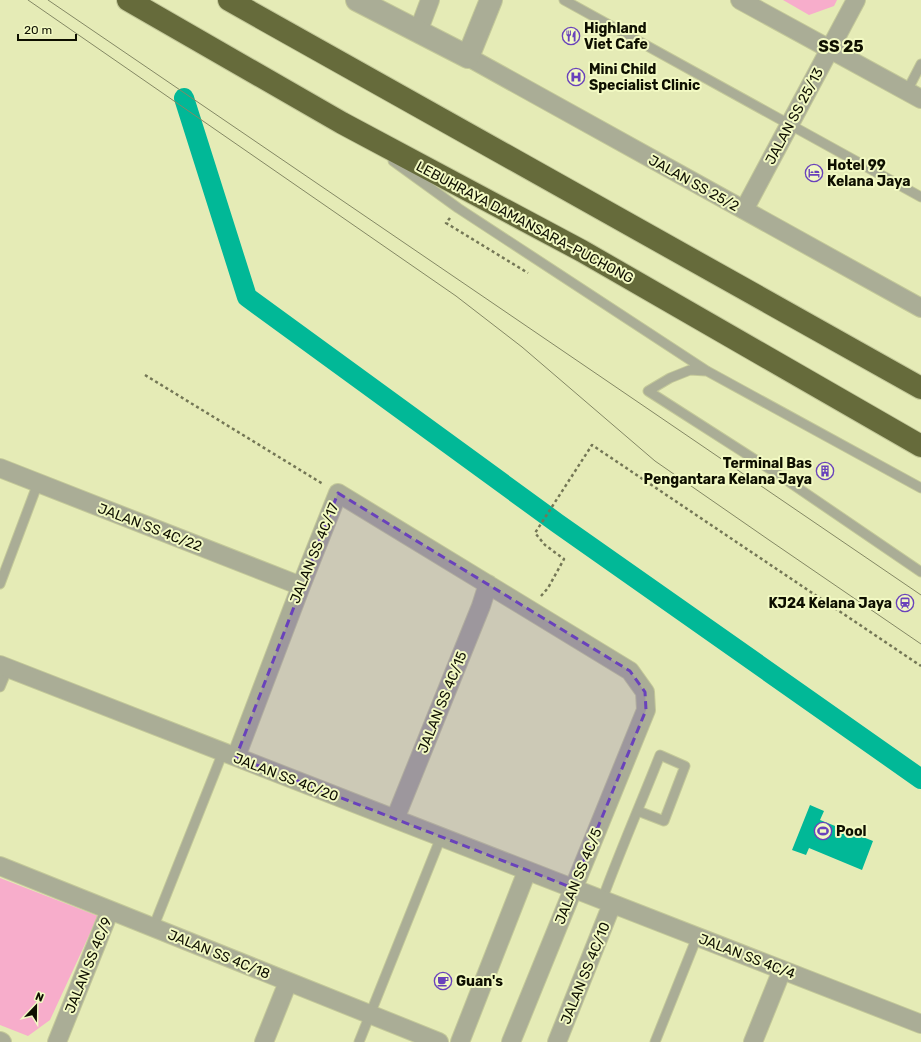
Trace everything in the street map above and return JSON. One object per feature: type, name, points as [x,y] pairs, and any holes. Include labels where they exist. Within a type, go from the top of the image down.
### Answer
[{"type":"highway","name":"LEBUHRAYA DAMANSARA–PUCHONG","points":[[128,0],[342,123],[582,251],[921,446]]},
{"type":"highway","points":[[229,0],[921,388]]},
{"type":"street","points":[[357,0],[468,57],[491,0]]},
{"type":"street","points":[[418,32],[430,0]]},
{"type":"street","points":[[740,0],[914,95]]},
{"type":"street","name":"JALAN SS 25/13","points":[[744,210],[856,0]]},
{"type":"street","name":"JALAN SS 25/2","points":[[468,57],[921,308]]},
{"type":"street","name":"JALAN SS 4C/22","points":[[0,468],[301,586]]},
{"type":"street","points":[[338,493],[530,610]]},
{"type":"street","name":"JALAN SS 4C/17","points":[[230,755],[301,586],[338,493]]},
{"type":"street","points":[[462,569],[480,606]]},
{"type":"street","name":"JALAN SS 4C/15","points":[[395,819],[488,584]]},
{"type":"street","name":"JALAN SS 4C/5","points":[[511,1042],[646,710],[645,692],[630,671],[530,610]]},
{"type":"street","name":"JALAN SS 4C/20","points":[[4,666],[573,888]]},
{"type":"street","name":"JALAN SS 4C/18","points":[[0,866],[439,1042]]},
{"type":"street","points":[[460,1042],[527,871]]},
{"type":"street","name":"JALAN SS 4C/4","points":[[573,888],[921,1024]]},
{"type":"street","name":"JALAN SS 4C/10","points":[[557,1042],[607,902]]},
{"type":"street","name":"JALAN SS 4C/9","points":[[57,1042],[110,910]]},
{"type":"street","points":[[753,1042],[782,970]]},
{"type":"street","points":[[264,1042],[288,982]]},
{"type":"lane","points":[[564,0],[921,197]]},
{"type":"lane","points":[[914,95],[921,64]]},
{"type":"lane","points":[[342,123],[458,208],[707,371],[921,488]]},
{"type":"lane","points":[[707,371],[690,370],[670,378],[648,391],[776,473],[921,572]]},
{"type":"lane","points":[[0,584],[38,483]]},
{"type":"lane","points":[[0,686],[4,666]]},
{"type":"lane","points":[[153,928],[230,755]]},
{"type":"lane","name":"JALAN SS 4C/10","points":[[607,902],[638,810],[660,755],[685,766],[664,821],[638,810]]},
{"type":"lane","points":[[359,1042],[441,837]]},
{"type":"lane","points":[[655,1042],[697,937]]},
{"type":"path","name":"JALAN SS 4C/17","points":[[145,374],[338,493]]},
{"type":"path","points":[[530,610],[548,588],[564,559],[545,545],[535,533],[592,445],[921,666]]},
{"type":"highlighted area","points":[[338,493],[630,671],[645,692],[646,710],[573,888],[236,757]]},
{"type":"shaded area","points":[[783,0],[837,0],[834,6],[809,15]]},
{"type":"shaded area","points":[[0,878],[98,916],[50,1020],[28,1036],[0,1025]]},
{"type":"water","name":"Pool","points":[[810,805],[824,811],[820,820],[873,841],[862,870],[809,848],[806,855],[792,850]]},
{"type":"waterway","points":[[184,98],[247,297],[557,523],[921,779]]},
{"type":"tram line","points":[[28,0],[456,296],[522,347],[655,461],[921,644]]},
{"type":"tram line","points":[[48,0],[921,595]]},
{"type":"place","name":"Highland Viet Cafe","points":[[571,36]]},
{"type":"place","name":"Mini Child Specialist Clinic","points":[[576,77]]},
{"type":"place","name":"Hotel 99 Kelana Jaya","points":[[814,173]]},
{"type":"place","name":"Terminal Bas Pengantara Kelana Jaya","points":[[825,471]]},
{"type":"place","name":"KJ24 Kelana Jaya","points":[[905,603]]},
{"type":"place","name":"Pool","points":[[823,831]]},
{"type":"place","name":"Guan's","points":[[443,981]]},
{"type":"district","name":"SS 25","points":[[841,46]]}]
